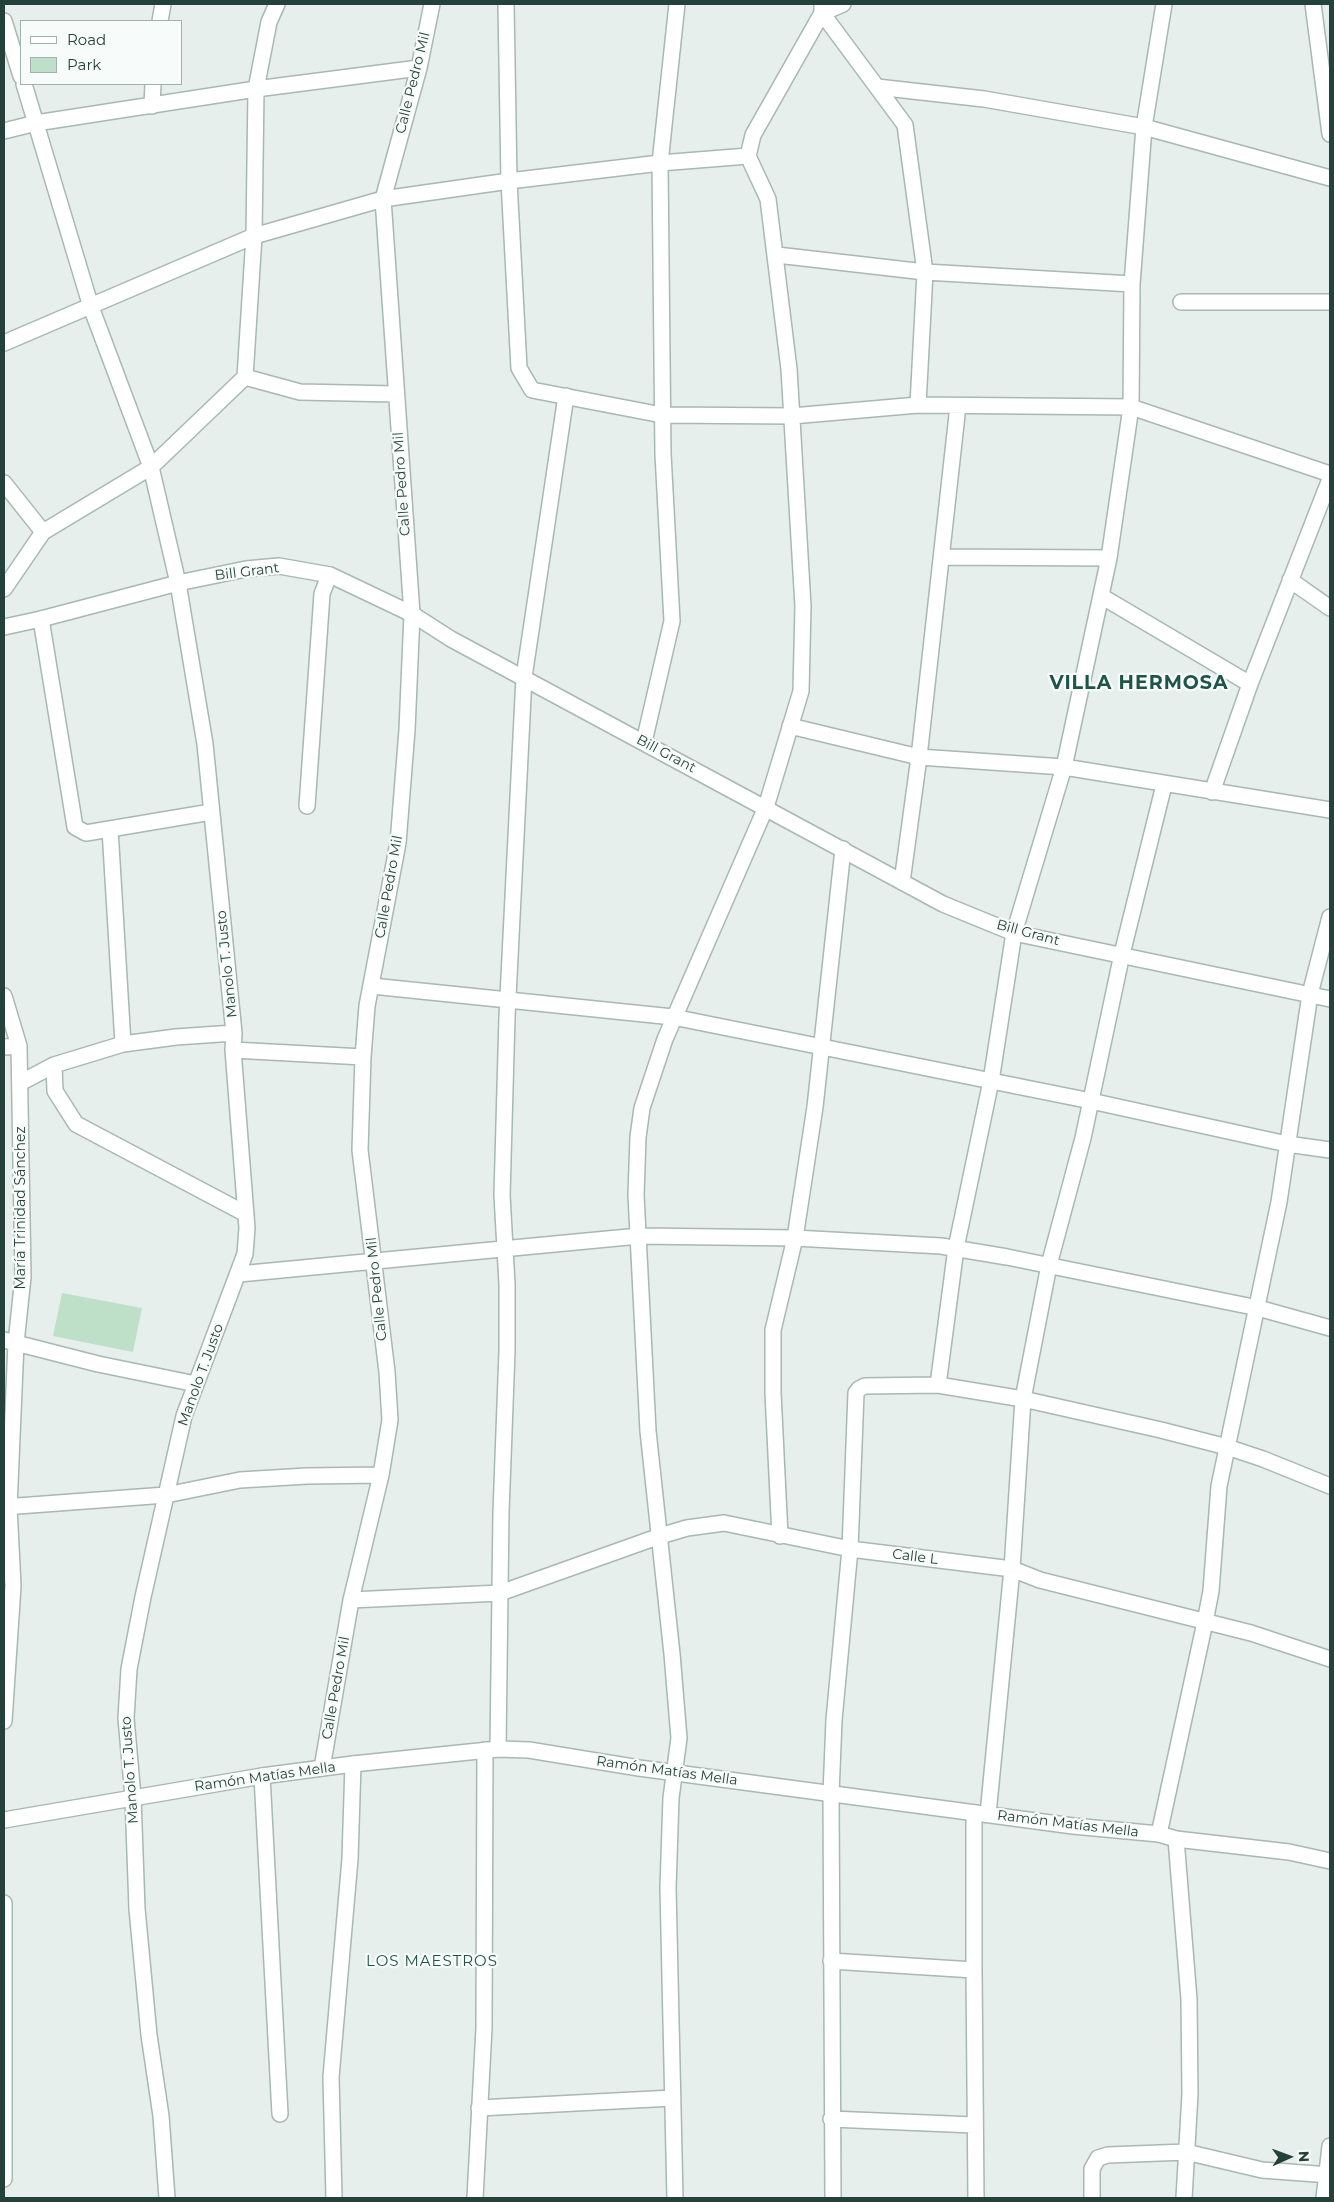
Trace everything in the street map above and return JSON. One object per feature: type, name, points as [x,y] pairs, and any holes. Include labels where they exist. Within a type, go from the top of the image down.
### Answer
[{"type":"street","points":[[160,20],[163,4]]},
{"type":"street","points":[[4,589],[43,532],[151,467],[245,377],[254,236],[256,89],[269,22],[277,4]]},
{"type":"street","name":"Calle Pedro Mil","points":[[322,1768],[351,1600],[380,1475],[390,1420],[374,1261],[360,1150],[363,1056],[367,1006],[398,843],[407,730],[412,614],[395,394],[383,199],[419,68],[432,4]]},
{"type":"street","points":[[506,4],[509,181],[519,368],[532,390],[662,415],[792,416],[918,405],[1131,407],[1330,474]]},
{"type":"street","points":[[644,742],[672,621],[662,415],[660,163],[677,4]]},
{"type":"street","points":[[822,8],[843,4]]},
{"type":"street","points":[[938,1385],[956,1248],[991,1081],[1014,933],[1064,767],[1109,558],[1131,407],[1132,284],[1144,126],[1164,4]]},
{"type":"street","points":[[1313,4],[1330,134]]},
{"type":"street","points":[[822,8],[905,125],[925,272],[918,405]]},
{"type":"street","points":[[675,2198],[668,1888],[671,1798],[679,1738],[648,1431],[636,1195],[638,1137],[642,1108],[673,1017],[766,807],[801,691],[802,606],[789,369],[768,199],[748,156],[753,135],[822,8]]},
{"type":"street","points":[[4,21],[20,73]]},
{"type":"street","points":[[4,131],[36,123],[256,89],[419,68]]},
{"type":"street","name":"Manolo T. Justo","points":[[24,85],[91,307],[151,467],[178,583],[205,744],[234,1033],[233,1050],[246,1214],[245,1254],[184,1416],[129,1669],[126,1718],[133,1796],[137,1909],[149,2035],[161,2116],[167,2198]]},
{"type":"street","points":[[152,106],[153,85]]},
{"type":"street","points":[[877,87],[984,100],[1144,126],[1330,178]]},
{"type":"street","points":[[4,343],[254,236],[383,199],[509,181],[660,163],[748,156]]},
{"type":"street","points":[[776,255],[925,272],[1132,284]]},
{"type":"street","points":[[1181,302],[1330,302]]},
{"type":"street","points":[[245,377],[300,392],[395,394]]},
{"type":"street","points":[[475,2198],[484,2028],[491,1749],[500,1594],[502,1440],[507,1351],[502,1195],[524,677],[566,396]]},
{"type":"street","points":[[902,882],[919,757],[958,406]]},
{"type":"street","points":[[1212,792],[1250,684],[1330,479]]},
{"type":"street","points":[[4,483],[43,532]]},
{"type":"street","points":[[942,557],[1109,558]]},
{"type":"street","name":"Bill Grant","points":[[4,627],[41,620],[178,583],[279,566],[329,575],[412,614],[451,639],[943,904],[1014,933],[1330,998]]},
{"type":"street","points":[[308,806],[322,594],[329,575]]},
{"type":"street","points":[[1290,580],[1330,608]]},
{"type":"street","points":[[1101,596],[1250,684]]},
{"type":"street","points":[[41,620],[75,827],[86,833],[211,812]]},
{"type":"street","points":[[790,726],[919,757],[1064,767],[1164,785],[1330,810]]},
{"type":"street","points":[[976,2198],[974,1970],[981,1814],[1012,1569],[1023,1399],[1049,1265],[1083,1138],[1122,954],[1164,785]]},
{"type":"street","points":[[110,829],[123,1044]]},
{"type":"street","points":[[780,1536],[773,1393],[773,1330],[795,1238],[822,1046],[843,849]]},
{"type":"street","points":[[1160,1834],[1205,1622],[1210,1591],[1216,1509],[1227,1447],[1279,1202],[1310,994],[1330,916]]},
{"type":"street","points":[[372,986],[673,1017],[1091,1101],[1287,1144],[1330,1150]]},
{"type":"street","name":"María Trinidad Sánchez","points":[[4,996],[11,1046],[20,1083],[23,1277],[10,1342],[6,1507],[13,1586],[4,1721]]},
{"type":"street","points":[[20,1083],[54,1065],[123,1044],[176,1036],[234,1033]]},
{"type":"street","points":[[233,1050],[363,1056]]},
{"type":"street","points":[[54,1065],[55,1091],[76,1124],[246,1214]]},
{"type":"street","points":[[239,1274],[639,1236],[795,1238],[956,1248],[1258,1308],[1330,1328]]},
{"type":"street","points":[[10,1342],[98,1364],[196,1384]]},
{"type":"street","points":[[832,2198],[831,1794],[834,1720],[850,1549],[856,1394],[859,1389],[866,1386],[938,1385],[1023,1399],[1227,1447],[1263,1459],[1330,1486]]},
{"type":"street","points":[[6,1507],[166,1495],[240,1480],[307,1476],[380,1475]]},
{"type":"street","name":"Calle L","points":[[351,1600],[500,1594],[660,1536],[687,1528],[724,1523],[850,1549],[1012,1569],[1040,1580],[1290,1645],[1330,1659]]},
{"type":"street","name":"Ramón Matías Mella","points":[[4,1820],[133,1796],[262,1776],[491,1749],[529,1750],[675,1773],[981,1814],[1072,1826],[1160,1834],[1176,1839],[1289,1852],[1330,1861]]},
{"type":"street","points":[[334,2198],[331,2077],[350,1860],[353,1764]]},
{"type":"street","points":[[262,1776],[280,2114]]},
{"type":"street","points":[[1176,1839],[1189,1999],[1190,2094],[1184,2198]]},
{"type":"street","points":[[4,1903],[4,2179]]},
{"type":"street","points":[[831,1961],[974,1970]]},
{"type":"street","points":[[479,2108],[673,2098]]},
{"type":"street","points":[[831,2119],[974,2125]]},
{"type":"street","points":[[1324,2198],[1329,2175],[1330,2146]]},
{"type":"street","points":[[1092,2198],[1092,2169],[1098,2158],[1108,2155],[1186,2152],[1262,2170],[1329,2175]]},
{"type":"green space","points":[[62,1293],[142,1308],[133,1352],[53,1336]]},
{"type":"district","name":"VILLA HERMOSA","points":[[1139,683]]},
{"type":"district","name":"LOS MAESTROS","points":[[432,1962]]}]
